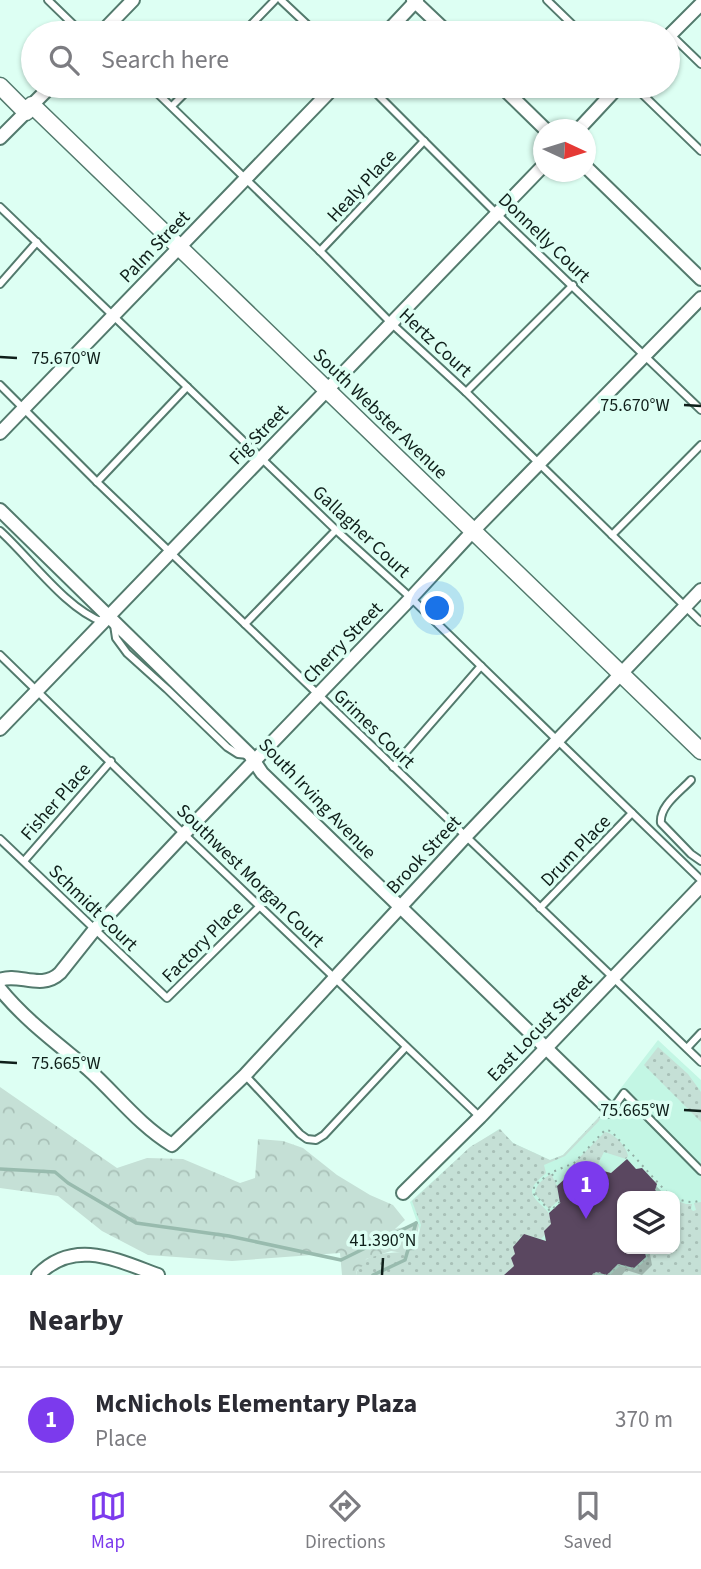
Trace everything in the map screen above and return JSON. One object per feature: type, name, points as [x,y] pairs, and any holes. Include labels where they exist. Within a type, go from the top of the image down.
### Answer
[{"type":"street","points":[[113,21],[133,0]]},
{"type":"street","points":[[397,21],[416,1],[436,21]]},
{"type":"street","points":[[680,24],[701,4]]},
{"type":"street","name":"South Webster Avenue","points":[[0,86],[29,108],[179,248],[701,751]]},
{"type":"street","points":[[0,138],[39,98]]},
{"type":"street","name":"Palm Street","points":[[0,433],[323,98]]},
{"type":"street","points":[[513,98],[535,119]]},
{"type":"street","points":[[588,119],[608,98]]},
{"type":"street","name":"Fig Street","points":[[0,729],[533,176]]},
{"type":"street","points":[[596,177],[701,279]]},
{"type":"street","name":"Cherry Street","points":[[0,980],[8,977],[42,981],[56,977],[95,929],[252,758],[318,695],[473,531],[701,299]]},
{"type":"street","name":"South Irving Avenue","points":[[0,510],[108,620],[252,758],[262,773],[611,1111]]},
{"type":"street","name":"Brook Street","points":[[0,989],[53,1042],[88,1069],[135,1116],[172,1145],[245,1075],[466,836],[701,590]]},
{"type":"street","name":"East Locust Street","points":[[403,1193],[480,1117],[701,886]]},
{"type":"street","points":[[38,1275],[60,1259],[85,1254],[106,1256],[158,1275]]},
{"type":"lane","points":[[48,0],[70,21]]},
{"type":"lane","points":[[255,21],[275,0]]},
{"type":"lane","points":[[281,0],[303,21]]},
{"type":"lane","points":[[547,0],[569,21]]},
{"type":"lane","points":[[554,7],[561,0]]},
{"type":"lane","points":[[680,45],[701,64]]},
{"type":"lane","name":"Hertz Court","points":[[163,98],[391,323],[466,392],[701,622]]},
{"type":"lane","points":[[172,106],[180,98]]},
{"type":"lane","name":"Donnelly Court","points":[[381,98],[701,410]]},
{"type":"lane","points":[[647,98],[701,150]]},
{"type":"lane","name":"Healy Place","points":[[320,251],[424,141]]},
{"type":"lane","name":"Gallagher Court","points":[[0,207],[261,459],[411,598],[701,880]]},
{"type":"lane","points":[[0,284],[37,242]]},
{"type":"lane","points":[[466,392],[573,285]]},
{"type":"lane","name":"Grimes Court","points":[[0,386],[170,553],[701,1062]]},
{"type":"lane","points":[[97,482],[187,387]]},
{"type":"lane","points":[[612,536],[701,444]]},
{"type":"lane","points":[[245,624],[336,530]]},
{"type":"lane","points":[[0,531],[82,612],[108,620]]},
{"type":"lane","points":[[18,548],[28,538]]},
{"type":"lane","name":"Southwest Morgan Court","points":[[0,655],[480,1117]]},
{"type":"lane","points":[[393,767],[481,666]]},
{"type":"lane","name":"Fisher Place","points":[[24,861],[111,761]]},
{"type":"lane","points":[[691,780],[664,809],[660,818],[661,824],[701,861]]},
{"type":"lane","name":"Drum Place","points":[[540,908],[632,813]]},
{"type":"lane","name":"Schmidt Court","points":[[0,839],[167,998]]},
{"type":"lane","name":"Factory Place","points":[[167,998],[260,906]]},
{"type":"lane","points":[[687,1048],[701,1033]]},
{"type":"lane","points":[[245,1075],[300,1134],[307,1139],[316,1140],[324,1135],[406,1047]]},
{"type":"lane","points":[[611,1111],[624,1093],[701,1171]]},
{"type":"path","points":[[560,1202],[550,1211],[534,1194],[534,1186],[551,1172],[574,1163],[604,1130],[611,1131],[665,1191]]},
{"type":"path","points":[[629,1162],[634,1157]]},
{"type":"path","points":[[574,1163],[586,1178]]},
{"type":"path","points":[[634,1167],[639,1163]]},
{"type":"path","points":[[551,1172],[558,1185]]},
{"type":"path","points":[[680,1200],[701,1200]]},
{"type":"path","points":[[593,1275],[596,1272],[607,1275],[619,1265],[635,1269],[648,1257],[647,1254]]},
{"type":"shaded area","points":[[658,1040],[701,1080],[701,1246],[647,1275],[376,1275],[381,1262],[425,1245],[410,1202],[466,1151],[499,1129],[513,1143],[550,1160],[563,1155],[597,1119]]},
{"type":"green space","points":[[658,1047],[688,1074],[701,1092],[701,1122],[644,1065]]},
{"type":"green space","points":[[0,1087],[117,1168],[147,1158],[183,1159],[240,1183],[255,1178],[258,1139],[283,1141],[303,1148],[337,1175],[393,1205],[405,1220],[395,1229],[419,1224],[415,1250],[403,1253],[391,1251],[366,1259],[356,1275],[342,1275],[340,1253],[232,1261],[148,1255],[102,1231],[58,1196],[0,1188]]},
{"type":"green space","points":[[601,1115],[599,1121],[565,1156],[544,1165],[546,1173],[535,1183],[532,1191],[550,1216],[549,1230],[541,1239],[526,1235],[518,1240],[514,1266],[504,1275],[356,1275],[359,1266],[372,1257],[415,1250],[421,1225],[412,1201],[470,1147],[500,1129],[513,1143],[550,1160],[563,1155]]},
{"type":"green space","points":[[605,1132],[619,1141],[628,1156],[626,1159],[604,1152],[596,1168],[586,1177],[575,1162]]},
{"type":"green space","points":[[551,1174],[557,1186],[559,1200],[549,1209],[535,1191]]},
{"type":"green space","points":[[680,1202],[692,1204],[693,1211],[696,1210],[694,1203],[701,1202],[701,1275],[610,1275],[620,1266],[635,1270],[649,1257],[648,1254],[680,1254]]},
{"type":"building","points":[[627,1159],[636,1169],[642,1168],[657,1184],[656,1191],[617,1191],[617,1254],[645,1254],[646,1257],[634,1268],[618,1264],[607,1275],[596,1272],[592,1275],[504,1275],[514,1266],[511,1258],[515,1254],[513,1247],[524,1234],[546,1241],[544,1231],[551,1224],[549,1213],[560,1203],[557,1186],[569,1175],[584,1179],[596,1169],[611,1173]]},
{"type":"waterway","points":[[0,1169],[55,1172],[68,1183],[136,1223],[229,1236],[341,1260],[416,1223]]},
{"type":"waterway","points":[[373,1275],[405,1260],[416,1223]]},
{"type":"place","name":"McNichols Elementary Plaza","points":[[586,1219]]}]
